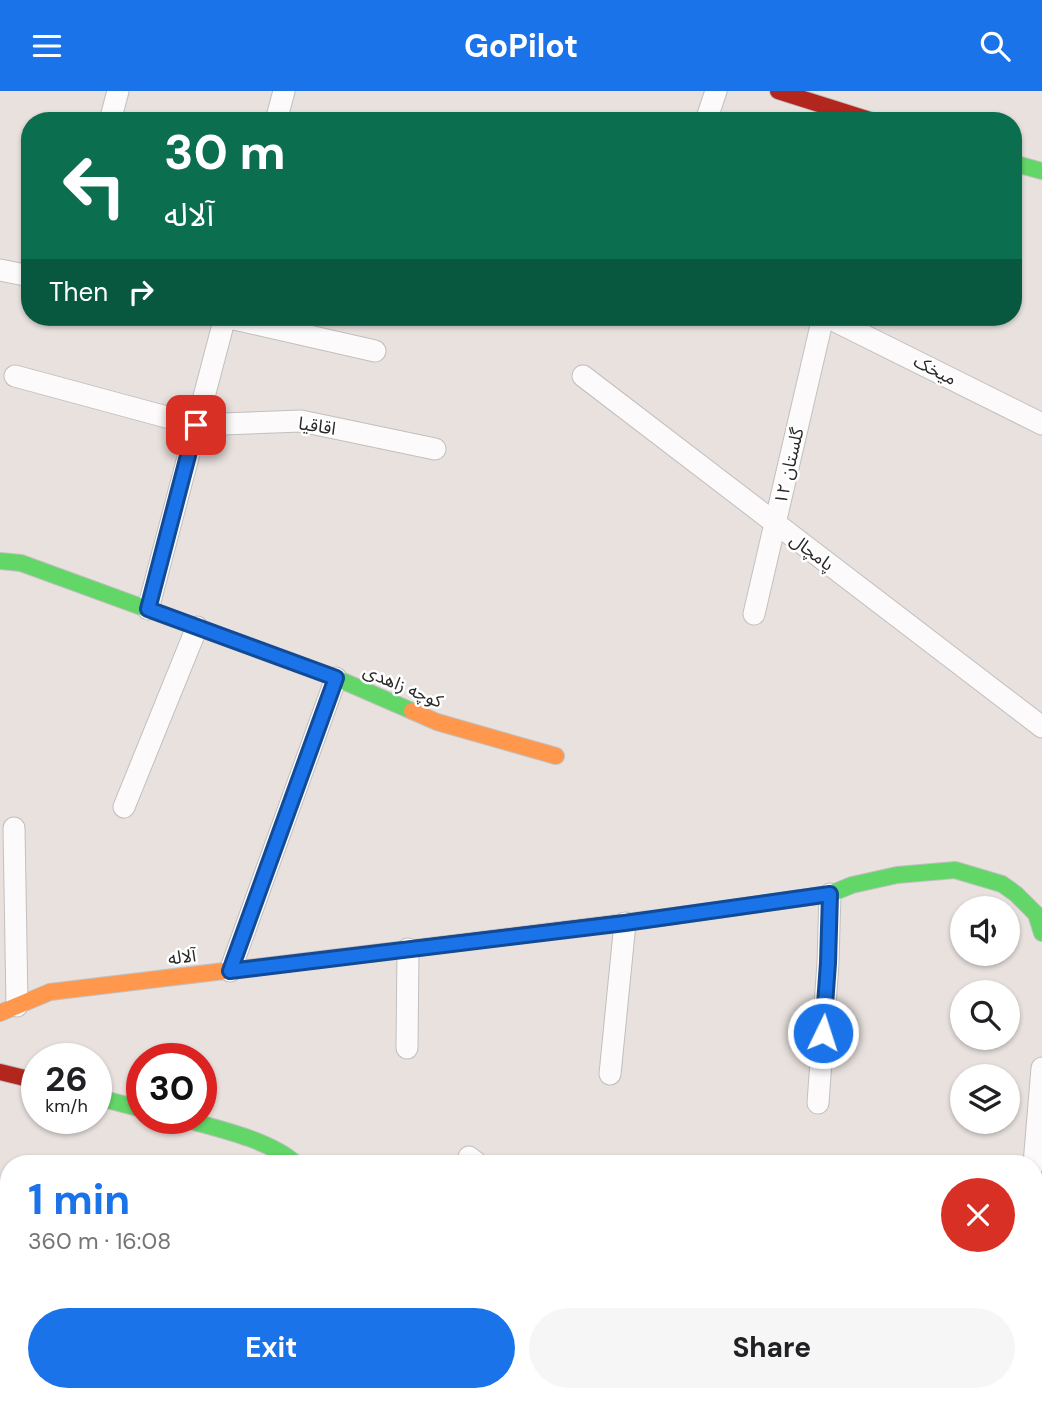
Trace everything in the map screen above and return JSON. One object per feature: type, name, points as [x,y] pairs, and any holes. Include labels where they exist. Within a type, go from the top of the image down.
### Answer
[{"type":"street","points":[[112,112],[118,91]]},
{"type":"street","points":[[278,112],[284,91]]},
{"type":"street","points":[[709,112],[716,91]]},
{"type":"street","points":[[778,91],[844,112]]},
{"type":"street","points":[[1022,165],[1042,171]]},
{"type":"street","points":[[0,270],[21,274]]},
{"type":"street","points":[[148,609],[223,326]]},
{"type":"street","points":[[265,326],[375,351]]},
{"type":"street","name":"گلستان ۱۲","points":[[754,614],[823,326]]},
{"type":"street","name":"میخک","points":[[843,326],[1042,424]]},
{"type":"street","name":"اقاقیا","points":[[15,376],[196,425],[301,421],[435,449]]},
{"type":"street","name":"پامچال","points":[[583,376],[1042,727]]},
{"type":"street","name":"کوچه زاهدی","points":[[0,561],[21,563],[336,678],[437,722],[556,756]]},
{"type":"street","points":[[124,807],[197,627]]},
{"type":"street","points":[[230,971],[336,678]]},
{"type":"street","points":[[9,1009],[14,828]]},
{"type":"street","name":"آلاله","points":[[9,1009],[50,992],[625,923],[830,894],[852,885],[897,875],[955,870],[1002,884],[1016,894],[1036,914],[1042,933]]},
{"type":"street","points":[[818,1103],[830,894]]},
{"type":"street","points":[[610,1074],[625,923]]},
{"type":"street","points":[[407,1048],[408,949]]},
{"type":"street","points":[[1035,1155],[1042,1068]]},
{"type":"street","points":[[0,1072],[21,1077]]},
{"type":"street","points":[[217,1128],[287,1155]]},
{"type":"traffic: fast","points":[[1022,165],[1042,171]]},
{"type":"traffic: fast","points":[[0,561],[21,563],[336,678],[412,711]]},
{"type":"traffic: fast","points":[[667,917],[830,894],[852,885],[897,875],[955,870],[1002,884],[1016,894],[1036,914],[1042,933]]},
{"type":"traffic: fast","points":[[112,1101],[126,1105]]},
{"type":"traffic: fast","points":[[217,1128],[257,1141],[283,1155]]},
{"type":"traffic: slow","points":[[412,711],[437,722],[556,756]]},
{"type":"traffic: slow","points":[[0,1013],[50,992],[407,949]]},
{"type":"traffic: jam","points":[[778,91],[844,112]]},
{"type":"traffic: jam","points":[[407,949],[667,917]]},
{"type":"traffic: jam","points":[[0,1072],[21,1077]]},
{"type":"route","points":[[196,425],[148,609],[336,678],[230,971],[625,923],[830,894],[823,1033]]}]
